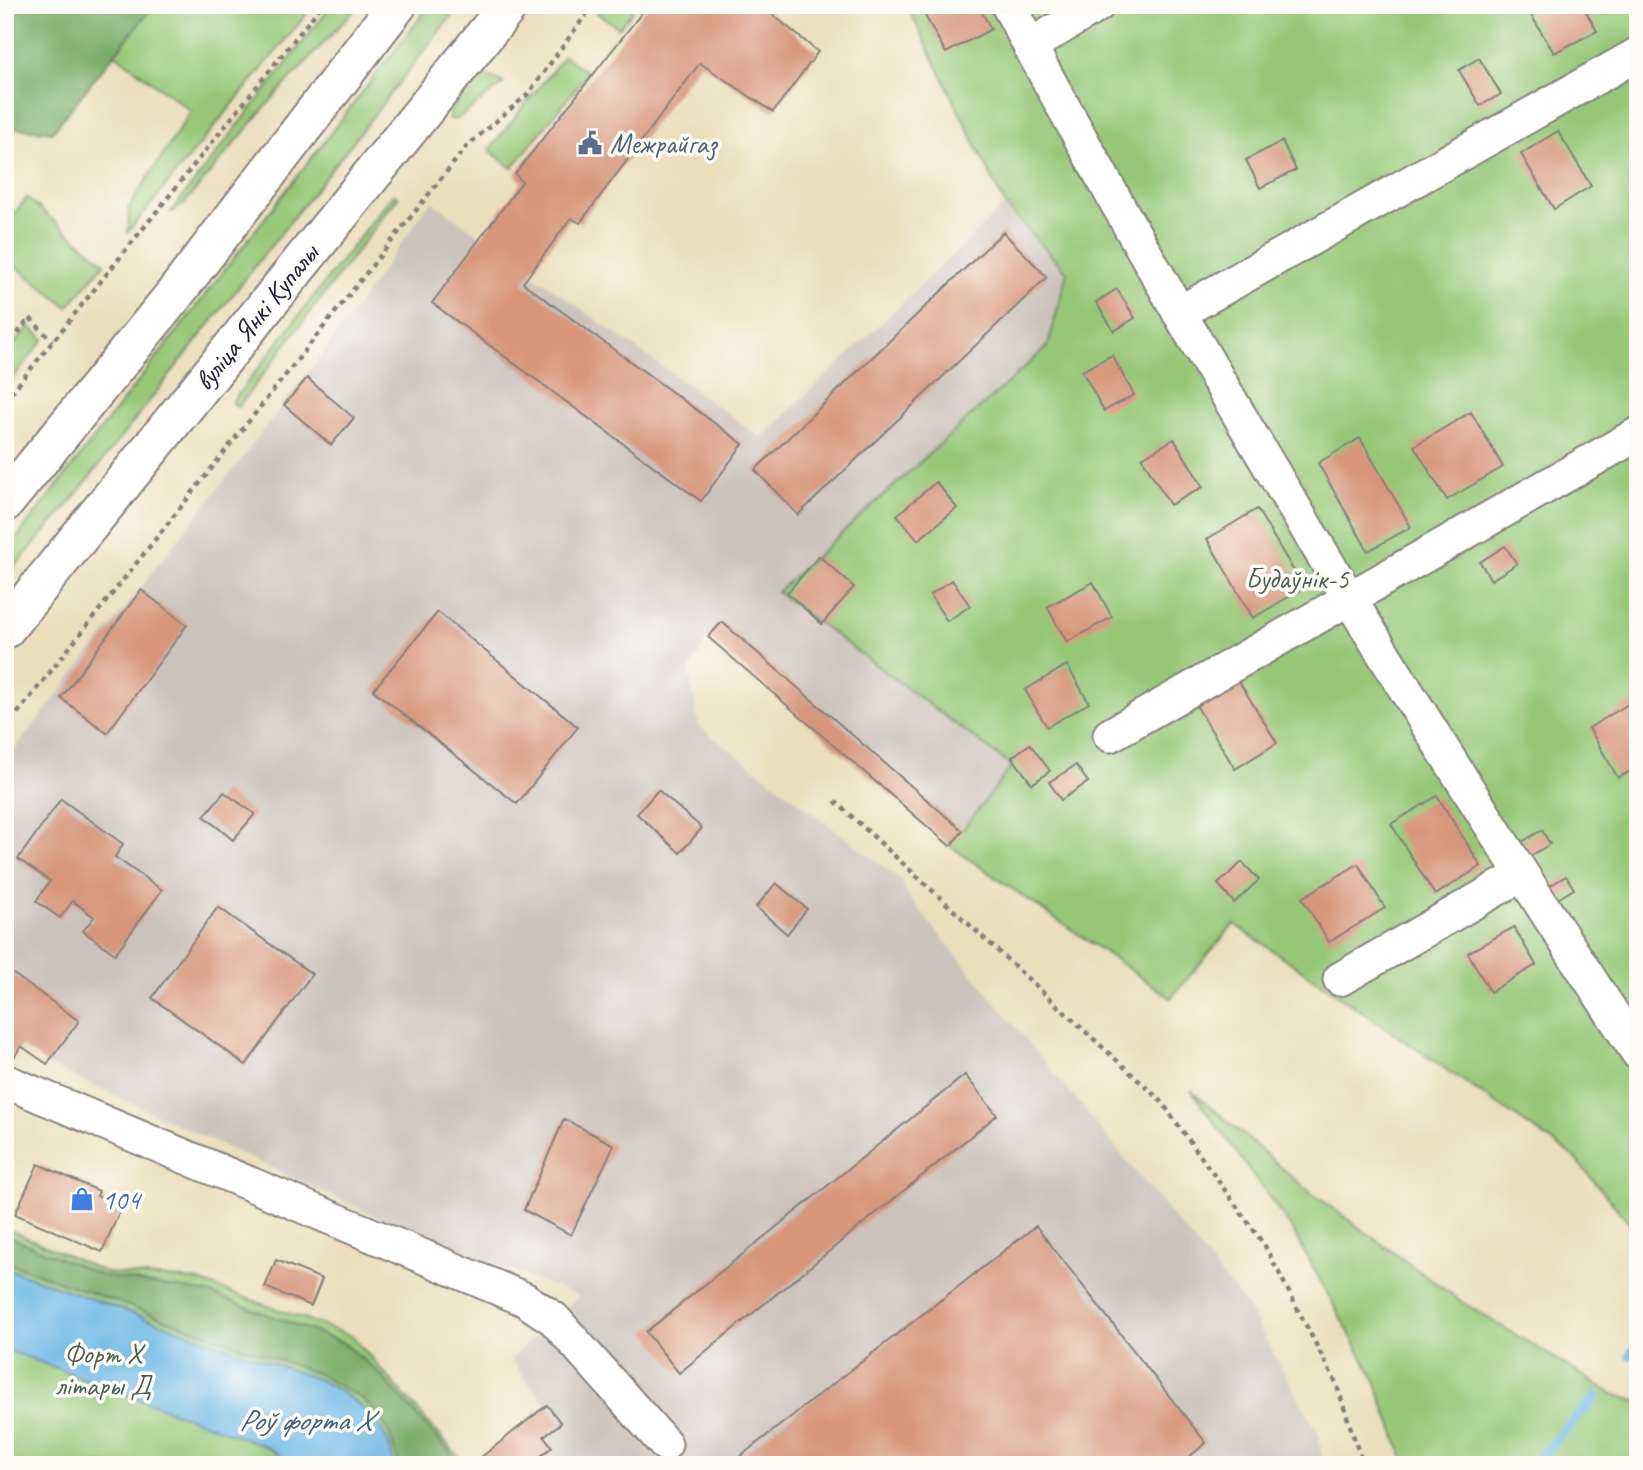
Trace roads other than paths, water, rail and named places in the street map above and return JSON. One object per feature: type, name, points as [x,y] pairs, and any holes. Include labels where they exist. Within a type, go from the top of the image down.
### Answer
[{"type":"main road","points":[[5,502],[174,295],[397,5]]},
{"type":"main road","name":"вуліца Янкі Купалы","points":[[5,629],[509,5]]},
{"type":"lane","points":[[1008,5],[1179,313],[1349,600],[1521,875],[1638,1053]]},
{"type":"lane","points":[[1030,46],[1098,5]]},
{"type":"lane","points":[[1179,313],[1638,54]]},
{"type":"lane","points":[[1110,735],[1638,434]]},
{"type":"lane","points":[[1340,979],[1521,875]]},
{"type":"lane","points":[[5,1081],[524,1299],[554,1320],[665,1444]]},
{"type":"water","name":"Роў форта Х","points":[[5,1268],[320,1380],[357,1403],[378,1424],[391,1450],[393,1465],[289,1465],[277,1453],[260,1444],[5,1349]]},
{"type":"waterway","points":[[1630,1355],[1638,1346]]},
{"type":"waterway","points":[[1533,1465],[1596,1396]]},
{"type":"place","name":"Межрайгаз","points":[[590,143]]},
{"type":"place","name":"104","points":[[82,1199]]},
{"type":"park label","name":"Будаўнік-5","points":[[1297,578]]},
{"type":"park label","name":"Форт X літары Д","points":[[103,1369]]}]
